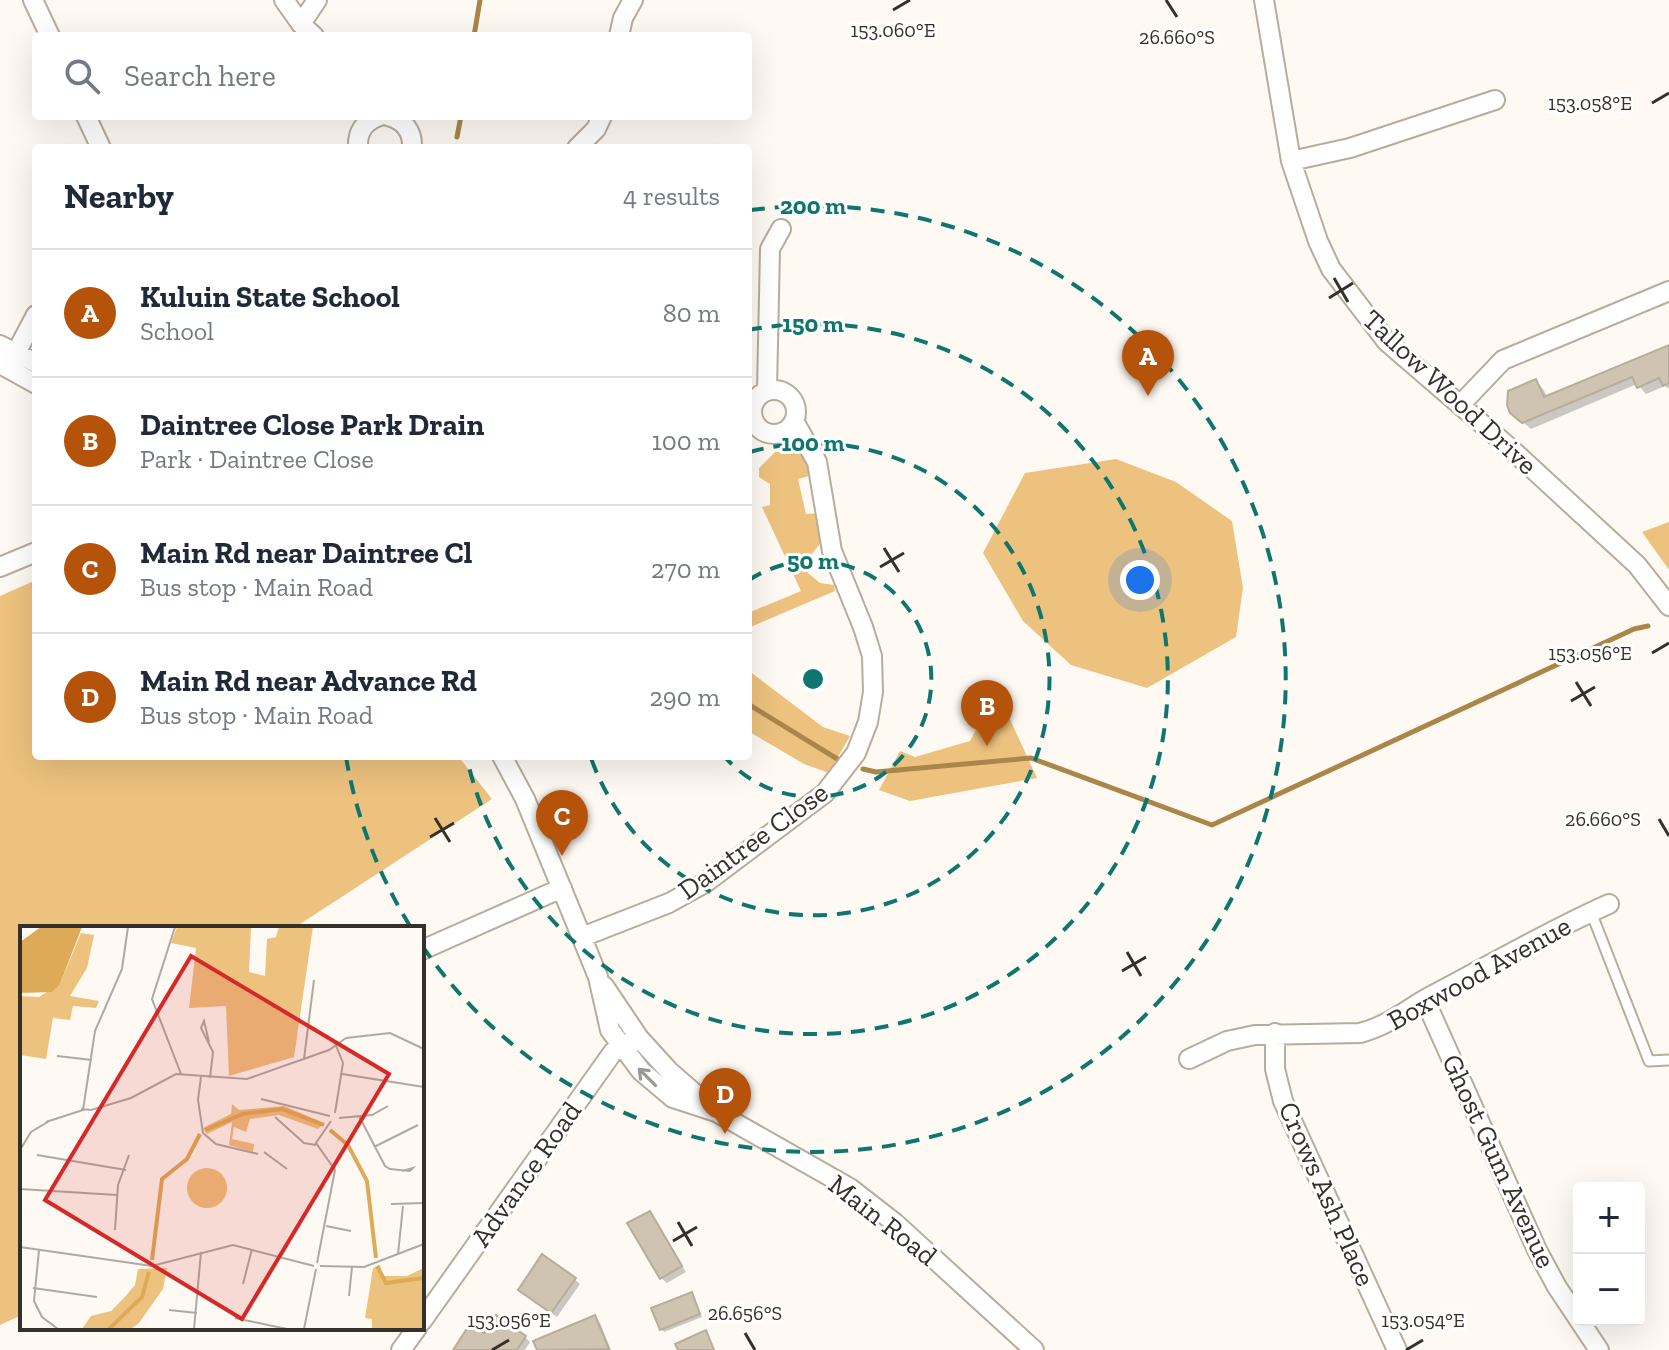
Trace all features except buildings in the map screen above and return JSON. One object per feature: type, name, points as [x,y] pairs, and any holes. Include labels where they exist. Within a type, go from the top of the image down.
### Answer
[{"type":"street","points":[[33,0],[48,32]]},
{"type":"street","points":[[284,0],[307,30]]},
{"type":"street","points":[[307,30],[317,0]]},
{"type":"street","points":[[620,32],[623,18],[633,0]]},
{"type":"street","name":"Tallow Wood Drive","points":[[1264,0],[1291,161],[1318,241],[1331,269],[1387,342],[1637,565],[1669,606]]},
{"type":"street","points":[[1291,161],[1350,148],[1495,100]]},
{"type":"street","points":[[88,120],[99,144]]},
{"type":"street","points":[[358,144],[359,133],[374,120]]},
{"type":"street","points":[[399,120],[408,129],[411,144]]},
{"type":"street","points":[[581,144],[600,120]]},
{"type":"street","points":[[767,390],[770,249],[781,229]]},
{"type":"street","points":[[1460,405],[1503,360],[1669,291]]},
{"type":"street","points":[[6,357],[32,321]]},
{"type":"street","points":[[6,357],[32,362]]},
{"type":"street","points":[[6,357],[32,380]]},
{"type":"street","points":[[775,389],[788,394],[795,407],[794,421],[777,434],[752,433],[752,405],[767,390],[775,389]]},
{"type":"street","name":"Daintree Close","points":[[582,937],[669,903],[705,883],[825,793],[856,753],[868,722],[873,692],[872,656],[832,551],[817,462],[794,421]]},
{"type":"street","points":[[0,567],[32,554]]},
{"type":"street","name":"Main Road","points":[[504,760],[525,799],[598,977],[610,1030],[641,1071],[673,1098],[716,1112],[850,1188],[895,1223],[1034,1350]]},
{"type":"street","points":[[424,949],[562,888]]},
{"type":"street","name":"Boxwood Avenue","points":[[1275,1033],[1360,1033],[1388,1024],[1425,1000],[1609,904]]},
{"type":"street","name":"Main Road","points":[[598,977],[639,1038],[669,1071],[716,1112]]},
{"type":"street","name":"Ghost Gum Avenue","points":[[1425,1000],[1537,1250],[1573,1310]]},
{"type":"street","points":[[1189,1059],[1240,1037],[1275,1033]]},
{"type":"street","name":"Crows Ash Place","points":[[1275,1033],[1275,1069],[1283,1101],[1397,1350]]},
{"type":"street","name":"Advance Road","points":[[424,1318],[613,1052],[639,1038]]},
{"type":"street","name":"Ghost Gum Avenue","points":[[1583,1326],[1599,1350]]},
{"type":"street","points":[[401,1350],[416,1330]]},
{"type":"lane","points":[[1591,912],[1649,1061],[1669,1060]]},
{"type":"shaded area","points":[[775,452],[800,452],[812,464],[813,475],[798,479],[806,514],[820,513],[824,539],[807,560],[808,573],[820,583],[834,585],[835,591],[752,626],[752,611],[801,591],[762,507],[770,505],[770,484],[759,477],[759,468]]},
{"type":"shaded area","points":[[1116,459],[1176,482],[1232,521],[1243,588],[1236,637],[1147,688],[1071,665],[1023,621],[983,553],[1025,473]]},
{"type":"shaded area","points":[[1669,522],[1669,570],[1642,532]]},
{"type":"shaded area","points":[[32,582],[32,760],[461,760],[492,799],[297,926],[20,926],[20,1316],[0,1325],[0,596]]},
{"type":"shaded area","points":[[752,673],[823,727],[850,736],[829,773],[804,764],[752,733]]},
{"type":"shaded area","points":[[997,691],[1037,778],[910,801],[879,790],[900,751],[915,757],[970,741]]},
{"type":"waterway","points":[[475,32],[480,0]]},
{"type":"waterway","points":[[457,137],[460,120]]},
{"type":"waterway","points":[[863,769],[876,772],[1031,758],[1212,825],[1634,629],[1648,626]]},
{"type":"waterway","points":[[752,706],[839,760]]},
{"type":"place","name":"Kuluin State School","points":[[1148,396]]},
{"type":"place","name":"Daintree Close Park Drain","points":[[987,746]]},
{"type":"place","name":"Main Rd near Daintree Cl","points":[[562,856]]},
{"type":"place","name":"Main Rd near Advance Rd","points":[[725,1134]]}]
